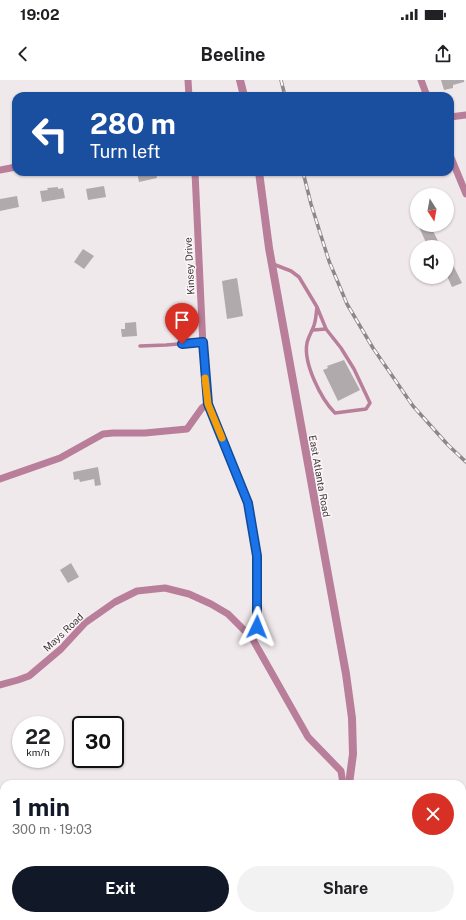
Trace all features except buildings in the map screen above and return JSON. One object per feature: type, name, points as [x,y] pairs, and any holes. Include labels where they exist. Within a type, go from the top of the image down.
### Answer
[{"type":"street","points":[[188,80],[189,92]]},
{"type":"street","points":[[240,80],[243,92]]},
{"type":"street","points":[[421,80],[426,92]]},
{"type":"street","points":[[454,116],[466,115]]},
{"type":"street","points":[[454,166],[466,194]]},
{"type":"street","points":[[0,170],[12,168]]},
{"type":"street","name":"Kinsey Drive","points":[[194,176],[203,342],[208,404],[248,503],[257,556],[257,627],[252,638]]},
{"type":"street","name":"East Atlanta Road","points":[[260,176],[272,263],[346,674],[352,718],[353,754],[350,780]]},
{"type":"street","points":[[0,480],[60,458],[103,434],[145,433],[187,428],[202,408],[208,404]]},
{"type":"street","name":"Mays Road","points":[[0,685],[29,676],[61,649],[85,623],[114,602],[137,591],[165,588],[189,594],[228,614],[252,638],[308,736],[341,771],[342,780]]},
{"type":"lane","points":[[272,263],[291,271],[299,277],[317,307],[326,329],[341,348],[366,392],[370,403],[366,409],[335,413],[315,382],[309,367],[307,343],[316,316],[317,307]]},
{"type":"lane","points":[[312,330],[326,329]]},
{"type":"lane","points":[[140,346],[203,342]]},
{"type":"railway","points":[[281,80],[284,92]]},
{"type":"railway","points":[[304,176],[329,261],[347,304],[373,348],[413,406],[448,445],[466,462]]},
{"type":"slow traffic","points":[[205,378],[208,404],[222,438]]},
{"type":"route","points":[[182,344],[203,342],[208,404],[248,503],[257,556],[257,627]]}]
